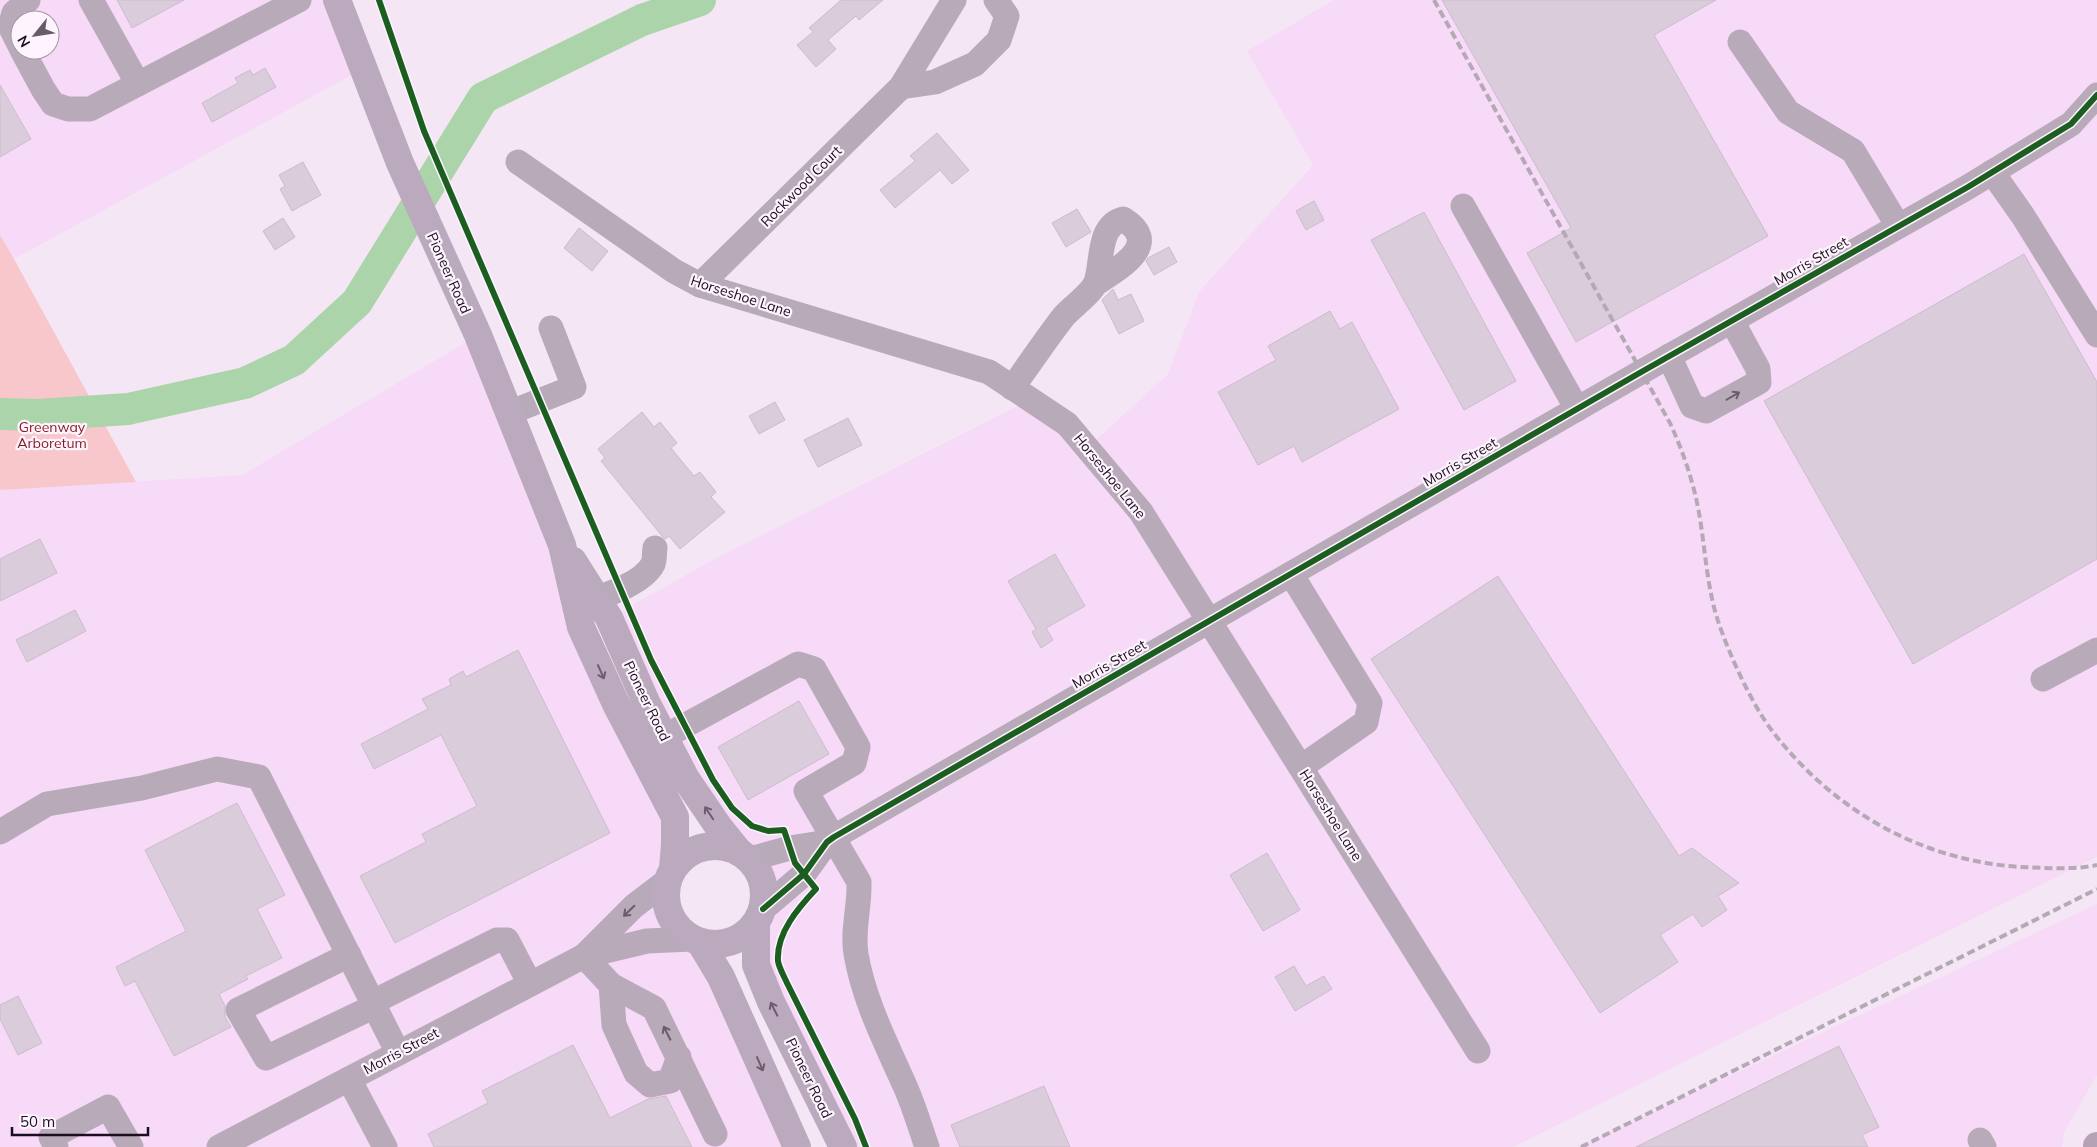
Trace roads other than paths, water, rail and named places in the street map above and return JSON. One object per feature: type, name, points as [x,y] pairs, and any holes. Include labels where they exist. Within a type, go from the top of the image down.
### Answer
[{"type":"main road","name":"Pioneer Road","points":[[337,0],[400,163],[478,335],[562,545],[587,602],[609,618],[646,702],[686,779],[718,826],[745,855]]},
{"type":"main road","name":"Pioneer Road","points":[[587,602],[581,627],[616,704],[675,817],[675,844],[670,875]]},
{"type":"main road","points":[[696,941],[716,944],[732,942],[745,934],[759,916],[764,900],[762,879],[745,855],[725,846],[695,849],[682,857],[670,875],[665,892],[666,905],[672,920],[680,930],[696,941],[721,977],[797,1147]]},
{"type":"main road","name":"Pioneer Road","points":[[759,916],[756,965],[770,1002],[843,1147]]},
{"type":"street","points":[[17,10],[28,0]]},
{"type":"street","points":[[91,0],[138,84]]},
{"type":"street","points":[[27,60],[53,104],[68,109],[90,109],[138,84],[264,8],[299,0]]},
{"type":"street","name":"Rockwood Court","points":[[700,285],[901,87],[954,0]]},
{"type":"street","points":[[901,87],[935,82],[975,64],[999,40],[1008,16],[996,0]]},
{"type":"street","points":[[1740,42],[1788,112],[1853,152],[1898,226]]},
{"type":"street","name":"Morris Street","points":[[745,855],[830,839],[1992,172],[2071,124],[2097,95]]},
{"type":"street","name":"Horseshoe Lane","points":[[518,162],[674,271],[700,285],[989,372],[1067,424],[1141,512],[1478,1051]]},
{"type":"street","points":[[1992,172],[2023,216],[2097,335]]},
{"type":"street","points":[[1464,206],[1577,409]]},
{"type":"street","points":[[1012,388],[1065,316],[1095,284]]},
{"type":"street","points":[[1669,356],[1692,406],[1706,411],[1759,382],[1758,368],[1732,321]]},
{"type":"street","points":[[509,413],[574,387],[551,328]]},
{"type":"street","points":[[587,602],[621,589],[645,574],[654,563],[654,548]]},
{"type":"street","points":[[1291,574],[1370,703],[1366,722],[1301,767]]},
{"type":"street","points":[[2043,678],[2097,650]]},
{"type":"street","points":[[664,737],[798,664],[814,669],[858,747],[854,763],[806,791],[830,839],[859,882],[860,897],[856,921],[855,952],[866,995],[880,1032],[906,1088],[927,1147]]},
{"type":"street","points":[[0,832],[47,804],[142,788],[217,769],[259,777],[398,1053]]},
{"type":"street","name":"Morris Street","points":[[759,916],[804,874],[830,839]]},
{"type":"street","name":"Morris Street","points":[[584,956],[634,906],[670,875]]},
{"type":"street","points":[[349,955],[238,1010],[266,1058],[497,940],[507,940],[530,984]]},
{"type":"street","name":"Morris Street","points":[[218,1147],[244,1141],[349,1079],[584,956],[648,941],[696,941]]},
{"type":"street","points":[[584,956],[611,985],[654,1008],[715,1134]]},
{"type":"street","points":[[611,985],[614,1025],[636,1073],[650,1085],[670,1080],[679,1057]]},
{"type":"street","points":[[349,1079],[385,1147]]},
{"type":"street","points":[[56,1147],[51,1137],[108,1107],[131,1147]]},
{"type":"waterway","points":[[0,414],[38,415],[128,409],[245,383],[294,360],[357,302],[483,98],[642,20],[700,0]]},
{"type":"railway","points":[[1434,0],[1670,423],[1685,460],[1696,498],[1710,590],[1718,621],[1742,679],[1757,708],[1773,732],[1797,760],[1824,786],[1852,808],[1883,827],[1915,842],[1949,854],[1984,863],[2050,868],[2079,868],[2097,865]]},
{"type":"railway","points":[[1581,1147],[2097,889]]},
{"type":"park label","name":"Greenway Arboretum","points":[[52,436]]}]
